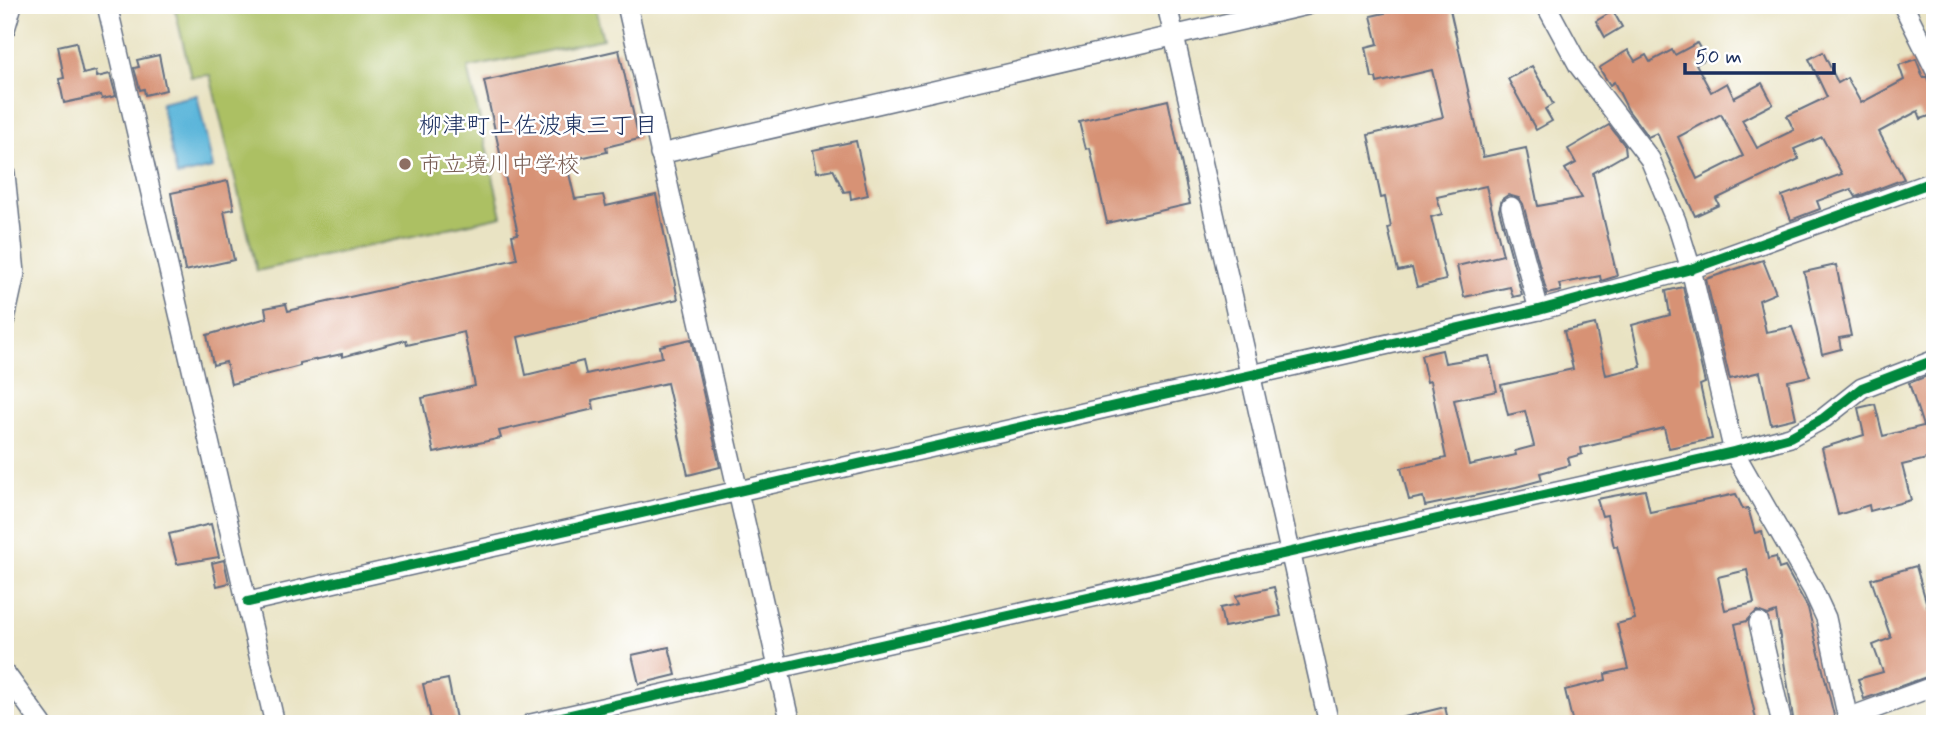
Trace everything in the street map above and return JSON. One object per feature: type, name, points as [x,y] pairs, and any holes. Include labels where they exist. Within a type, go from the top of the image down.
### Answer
[{"type":"street","points":[[5,29],[12,5]]},
{"type":"street","points":[[107,5],[275,724]]},
{"type":"street","points":[[627,5],[791,724]]},
{"type":"street","points":[[1167,5],[1329,724]]},
{"type":"street","points":[[660,154],[1307,5]]},
{"type":"street","points":[[1545,5],[1579,66],[1650,159],[1676,221],[1691,269],[1734,452],[1813,590],[1825,618],[1848,721],[1935,686]]},
{"type":"street","points":[[1903,5],[1935,69]]},
{"type":"street","points":[[5,174],[15,272],[5,319]]},
{"type":"street","points":[[248,602],[1539,310],[1691,269],[1935,181]]},
{"type":"street","points":[[1511,207],[1539,310]]},
{"type":"street","points":[[531,724],[777,666],[1734,452],[1790,437],[1824,418],[1862,388],[1935,360]]},
{"type":"street","points":[[1759,623],[1782,724]]},
{"type":"street","points":[[5,673],[42,724]]},
{"type":"green space","points":[[174,5],[594,5],[603,39],[468,68],[502,216],[257,271],[210,75],[191,77]]},
{"type":"water","points":[[197,95],[213,168],[177,176],[161,103]]},
{"type":"building","points":[[1420,5],[1449,5],[1483,157],[1526,148],[1538,206],[1582,198],[1565,169],[1576,163],[1568,149],[1609,125],[1625,146],[1626,154],[1593,173],[1617,276],[1601,281],[1600,276],[1559,284],[1561,291],[1547,294],[1523,204],[1519,198],[1508,195],[1502,199],[1499,210],[1522,295],[1513,297],[1510,287],[1464,297],[1457,266],[1503,255],[1486,186],[1437,197],[1442,214],[1431,217],[1446,280],[1417,287],[1412,268],[1398,271],[1388,228],[1391,227],[1385,197],[1381,198],[1368,135],[1443,117],[1432,70],[1377,83],[1376,78],[1372,78],[1366,47],[1378,44],[1371,16]]},
{"type":"building","points":[[1613,11],[1622,27],[1605,37],[1596,21]]},
{"type":"building","points":[[76,42],[83,74],[96,71],[97,77],[110,74],[116,96],[102,99],[101,95],[64,103],[59,79],[64,78],[58,46]]},
{"type":"building","points":[[1697,43],[1706,59],[1696,64],[1711,92],[1727,83],[1734,98],[1762,83],[1773,104],[1742,120],[1757,148],[1794,130],[1787,116],[1827,97],[1809,59],[1823,52],[1838,83],[1847,78],[1861,103],[1904,80],[1899,65],[1916,59],[1923,77],[1927,77],[1935,102],[1935,114],[1921,119],[1918,111],[1879,132],[1904,179],[1856,197],[1851,189],[1817,201],[1820,209],[1791,220],[1782,196],[1842,174],[1822,137],[1794,149],[1799,159],[1716,199],[1719,205],[1695,216],[1657,133],[1648,137],[1628,110],[1614,82],[1610,85],[1599,68],[1628,50],[1635,61],[1646,55],[1650,62],[1672,50],[1675,55]],"holes":[[[1721,114],[1743,156],[1697,179],[1678,137]]]},
{"type":"building","points":[[619,50],[639,139],[606,147],[607,152],[566,161],[575,199],[603,195],[606,206],[656,195],[678,299],[518,337],[526,375],[583,361],[586,374],[662,357],[660,346],[691,339],[720,467],[688,475],[667,383],[592,400],[594,409],[499,431],[501,438],[434,453],[422,398],[475,386],[464,332],[407,345],[406,340],[342,357],[342,354],[300,363],[300,366],[231,384],[226,362],[213,365],[207,335],[267,318],[265,308],[286,304],[288,311],[517,259],[512,235],[518,234],[484,81]]},
{"type":"building","points":[[159,55],[166,90],[145,95],[144,89],[140,90],[134,68],[139,67],[137,60]]},
{"type":"building","points":[[1532,66],[1553,104],[1545,109],[1552,121],[1536,130],[1508,79]]},
{"type":"building","points":[[1168,100],[1190,204],[1107,223],[1090,148],[1086,149],[1079,121]]},
{"type":"building","points":[[856,141],[868,195],[851,199],[850,191],[844,192],[833,169],[817,172],[813,150]]},
{"type":"building","points":[[228,181],[234,209],[224,211],[234,260],[185,271],[171,193]]},
{"type":"building","points":[[1763,260],[1776,293],[1759,300],[1766,332],[1792,327],[1810,376],[1788,381],[1796,418],[1771,424],[1760,372],[1730,379],[1706,279]]},
{"type":"building","points":[[1836,265],[1851,336],[1839,338],[1841,349],[1822,354],[1804,272]]},
{"type":"building","points":[[1683,287],[1705,383],[1700,385],[1712,439],[1669,448],[1664,428],[1581,448],[1582,454],[1568,458],[1570,465],[1540,473],[1542,480],[1425,506],[1423,497],[1409,500],[1401,468],[1446,458],[1430,381],[1427,382],[1421,355],[1442,350],[1445,363],[1489,356],[1497,391],[1454,400],[1469,465],[1516,455],[1515,451],[1534,446],[1525,411],[1508,415],[1501,385],[1573,369],[1564,331],[1595,324],[1606,375],[1641,367],[1632,325],[1670,315],[1666,291]]},
{"type":"building","points":[[1935,373],[1935,457],[1902,465],[1911,500],[1870,511],[1869,505],[1838,515],[1822,448],[1864,435],[1858,408],[1875,404],[1883,436],[1923,426],[1909,383]]},
{"type":"building","points":[[1645,490],[1650,512],[1736,494],[1743,509],[1748,508],[1755,533],[1762,531],[1768,559],[1776,557],[1779,569],[1785,567],[1808,608],[1836,724],[1794,724],[1776,612],[1768,615],[1757,611],[1747,621],[1735,624],[1757,724],[1573,724],[1565,690],[1606,680],[1605,674],[1628,669],[1617,624],[1635,619],[1617,546],[1614,547],[1607,515],[1602,516],[1597,499]],"holes":[[[1747,570],[1754,603],[1725,610],[1718,577]]]},
{"type":"building","points":[[211,524],[219,557],[177,564],[169,534]]},
{"type":"building","points":[[224,560],[229,583],[217,586],[212,563]]},
{"type":"building","points":[[1916,566],[1929,612],[1935,610],[1935,674],[1864,699],[1858,679],[1883,672],[1873,645],[1891,638],[1871,579]]},
{"type":"building","points":[[1274,587],[1281,616],[1224,627],[1220,608],[1239,604],[1236,596]]},
{"type":"building","points":[[669,647],[676,675],[639,684],[632,655]]},
{"type":"building","points":[[448,679],[457,724],[432,724],[423,684]]},
{"type":"building","points":[[1445,707],[1449,724],[1400,724],[1400,718]]},
{"type":"cycle path","points":[[248,602],[1539,310],[1691,269],[1935,181]]},
{"type":"cycle path","points":[[531,724],[1734,452],[1790,437],[1824,418],[1862,388],[1935,360]]},
{"type":"place","name":"市立境川中学校","points":[[405,164]]},
{"type":"district","name":"柳津町上佐波東三丁目","points":[[538,125]]}]
